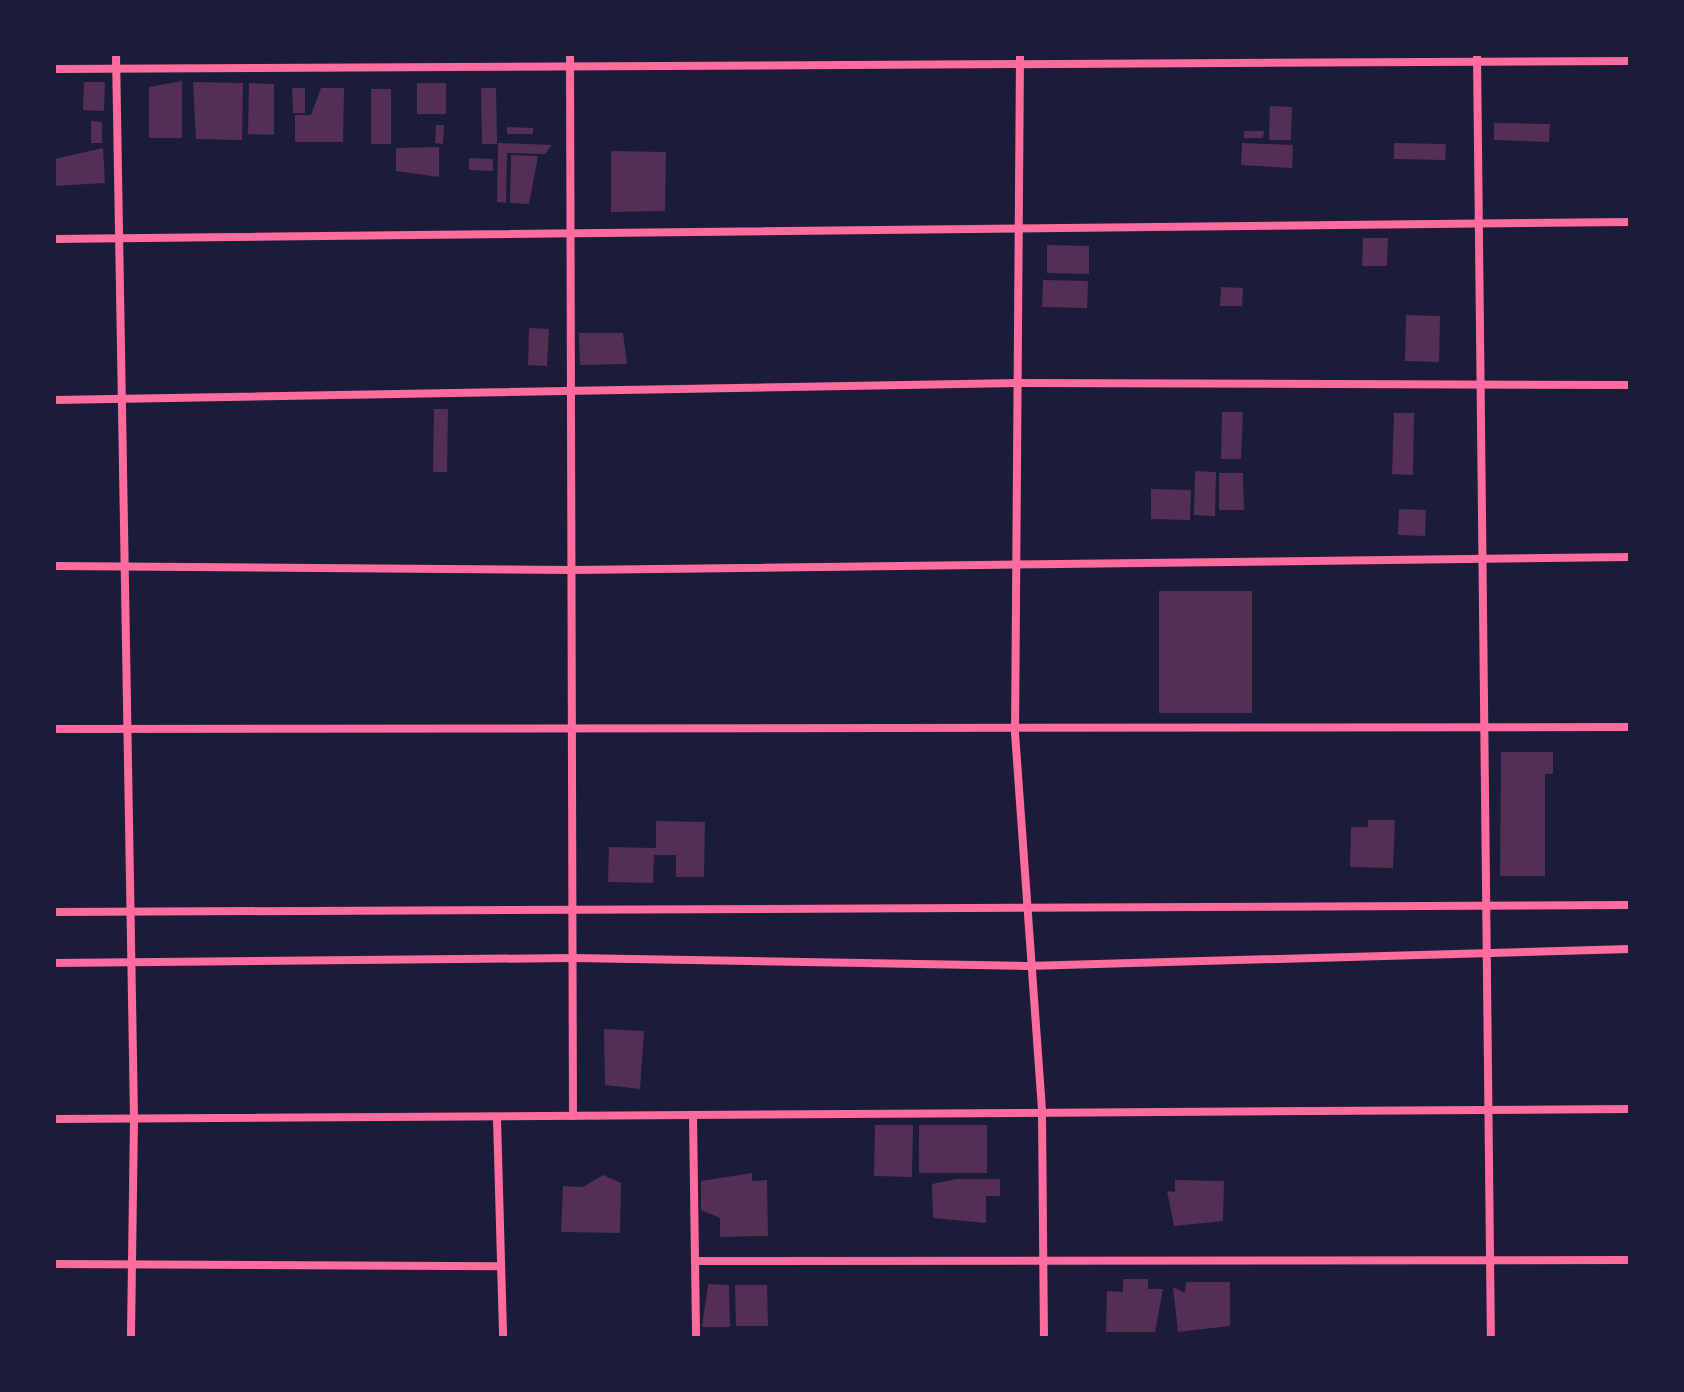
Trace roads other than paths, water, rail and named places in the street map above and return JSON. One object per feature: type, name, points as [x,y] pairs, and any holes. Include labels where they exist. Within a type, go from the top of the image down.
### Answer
[{"type":"street","points":[[116,54],[126,962],[134,1119],[127,1263],[131,1338]]},
{"type":"street","points":[[54,69],[570,59],[1020,56],[1630,61]]},
{"type":"street","points":[[1020,56],[1024,223],[1020,383],[1021,567],[1015,733],[1027,966],[1042,1114],[1044,1338]]},
{"type":"street","points":[[1477,58],[1491,1338]]},
{"type":"street","points":[[570,59],[573,1116]]},
{"type":"street","points":[[54,239],[571,228],[1024,223],[1630,222]]},
{"type":"street","points":[[54,400],[1020,383],[1630,385]]},
{"type":"street","points":[[54,566],[572,570],[1021,567],[1630,557]]},
{"type":"street","points":[[54,729],[1015,733],[1630,727]]},
{"type":"street","points":[[54,912],[573,912],[1025,903],[1630,905]]},
{"type":"street","points":[[54,963],[573,958],[1027,966],[1487,950],[1630,949]]},
{"type":"street","points":[[54,1119],[1630,1109]]},
{"type":"street","points":[[693,1116],[696,1338]]},
{"type":"street","points":[[497,1118],[503,1338]]},
{"type":"street","points":[[695,1261],[1630,1260]]},
{"type":"street","points":[[54,1264],[501,1266]]}]
